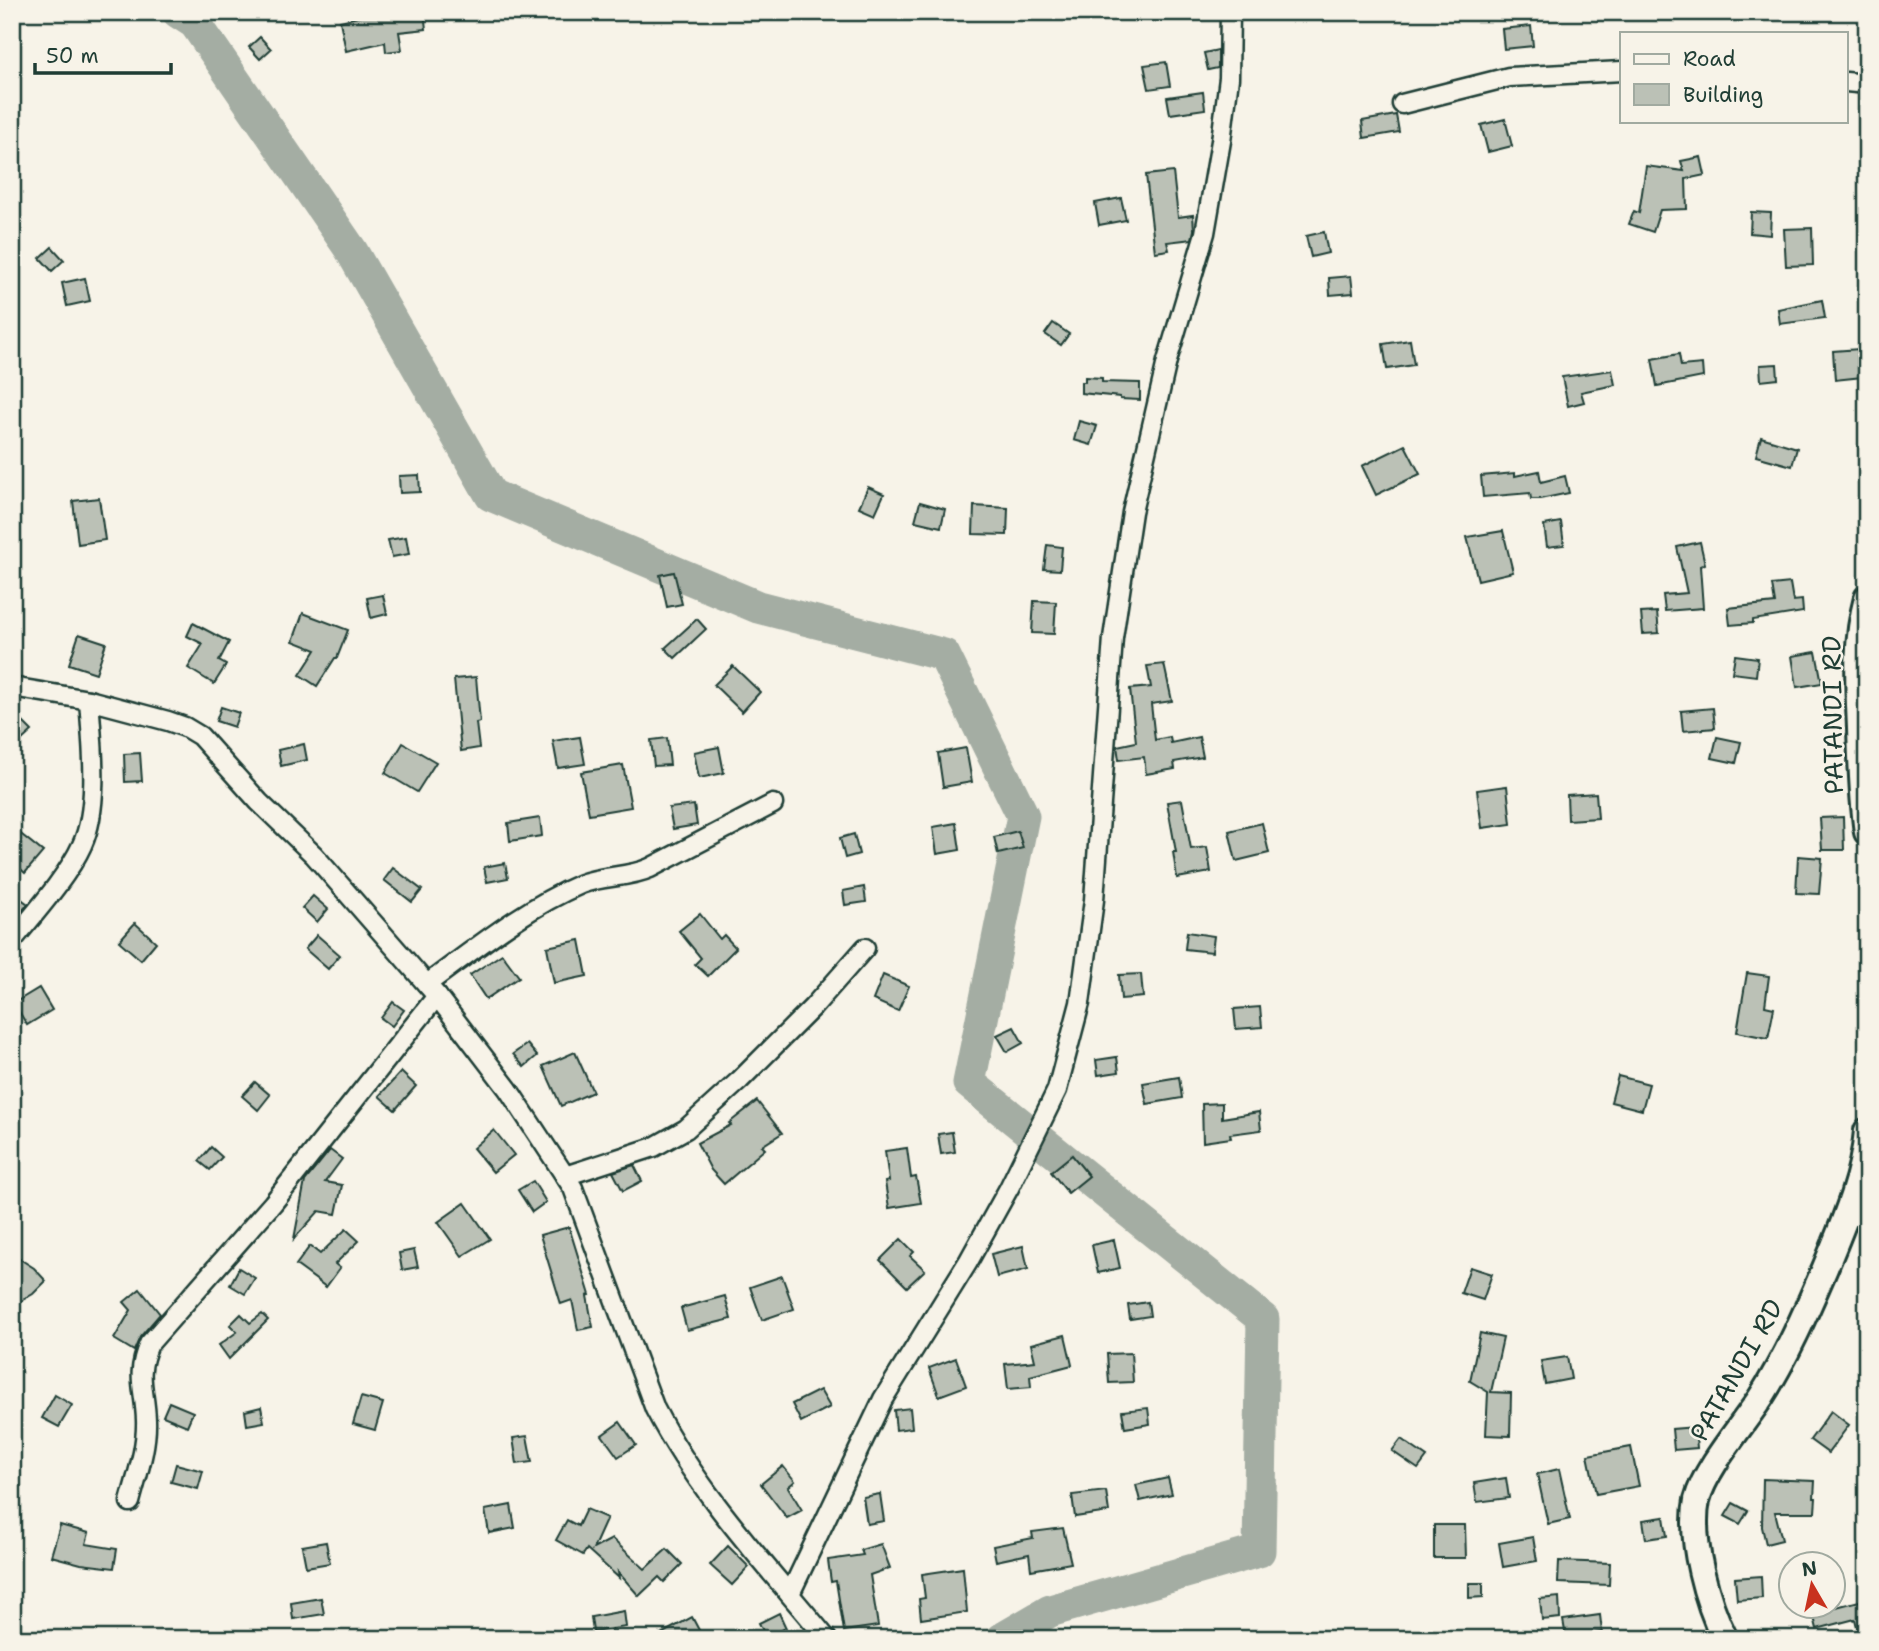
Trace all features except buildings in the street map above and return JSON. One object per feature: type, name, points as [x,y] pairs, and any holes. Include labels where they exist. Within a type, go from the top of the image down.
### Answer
[{"type":"street","points":[[790,1594],[883,1399],[991,1220],[1057,1090],[1080,1003],[1094,900],[1112,638],[1132,512],[1167,361],[1205,233],[1229,78],[1230,12]]},
{"type":"street","points":[[1402,104],[1509,77],[1620,71]]},
{"type":"street","points":[[1848,82],[1867,84]]},
{"type":"street","name":"PATANDI RD","points":[[1867,598],[1859,628],[1857,673],[1867,832]]},
{"type":"street","points":[[12,687],[89,700],[168,720],[200,737],[259,802],[314,855],[432,990],[508,1089],[573,1188],[655,1409],[672,1443],[739,1532],[827,1639]]},
{"type":"street","points":[[12,941],[83,844],[94,769],[89,700]]},
{"type":"street","points":[[130,1502],[143,1454],[146,1421],[141,1363],[149,1344],[273,1203],[432,990],[526,912],[595,879],[636,873],[650,868],[773,804]]},
{"type":"street","points":[[565,1176],[654,1147],[686,1129],[813,1007],[865,947]]},
{"type":"street","name":"PATANDI RD","points":[[1726,1639],[1717,1622],[1701,1572],[1696,1524],[1701,1485],[1763,1394],[1802,1322],[1848,1212],[1866,1146],[1867,1131]]},
{"type":"waterway","points":[[178,12],[195,23],[351,250],[491,495],[758,607],[944,655],[1023,816],[969,1083],[1263,1319],[1259,1551],[1050,1611],[1002,1639]]}]
